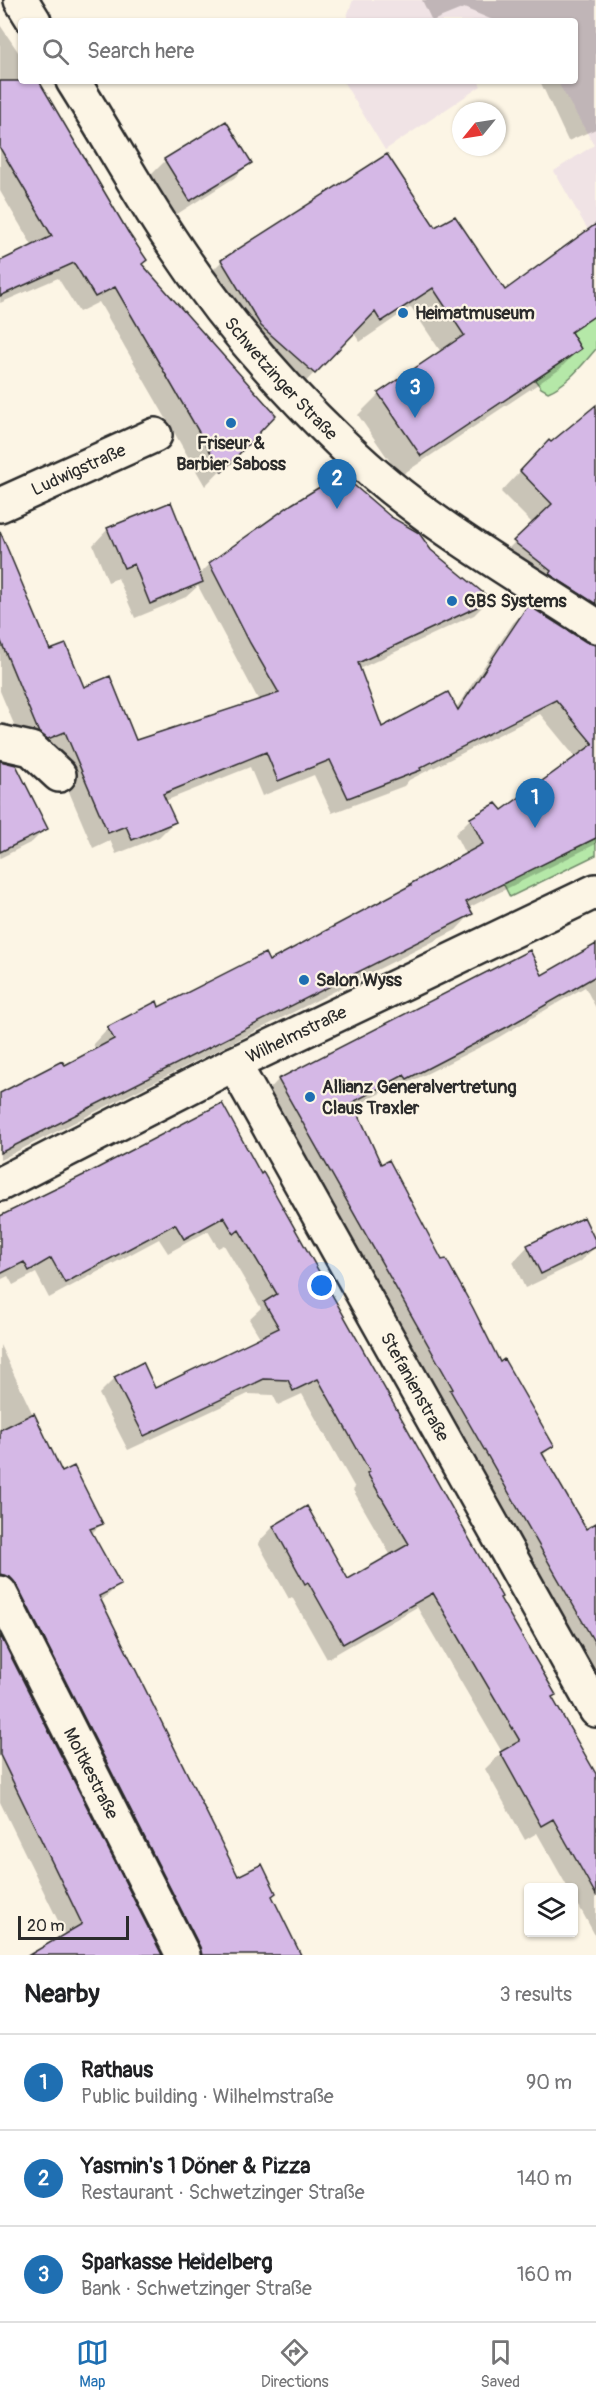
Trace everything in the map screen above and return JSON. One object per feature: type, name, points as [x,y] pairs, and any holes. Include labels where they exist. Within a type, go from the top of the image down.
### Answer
[{"type":"street","points":[[21,0],[32,18]]},
{"type":"street","name":"Schwetzinger Straße","points":[[75,84],[170,240],[210,296],[271,372],[346,449],[407,500],[596,626]]},
{"type":"street","name":"Ludwigstraße","points":[[0,505],[155,435]]},
{"type":"street","points":[[0,742],[31,749],[59,776]]},
{"type":"street","name":"Wilhelmstraße","points":[[0,1184],[234,1064],[596,891]]},
{"type":"street","name":"Stefanienstraße","points":[[234,1064],[596,1710]]},
{"type":"street","name":"Moltkestraße","points":[[0,1593],[183,1955]]},
{"type":"shaded area","points":[[353,0],[596,0],[596,224],[588,230],[554,171],[594,145],[559,84],[578,84],[578,18],[348,18]]},
{"type":"shaded area","points":[[345,84],[480,84],[481,86],[457,102],[452,102],[452,105],[385,150]]},
{"type":"green space","points":[[596,315],[596,349],[574,373],[555,389],[548,392],[541,388],[535,380],[581,349],[565,323]]},
{"type":"green space","points":[[596,838],[596,855],[510,897],[503,883]]},
{"type":"building","points":[[0,81],[41,84],[147,260],[142,264],[276,415],[222,472],[115,287],[95,297],[74,263],[0,296],[0,261],[52,236],[0,148]]},
{"type":"building","points":[[226,121],[252,163],[190,201],[164,159]]},
{"type":"building","points":[[387,154],[435,227],[455,216],[505,290],[596,224],[596,315],[571,332],[581,349],[421,456],[378,393],[464,335],[433,288],[381,322],[375,312],[315,374],[261,326],[221,260]]},
{"type":"building","points":[[596,405],[596,604],[549,574],[551,571],[513,541],[552,504],[520,471],[549,440],[551,442]]},
{"type":"building","points":[[341,474],[391,517],[419,533],[431,550],[492,600],[358,663],[382,727],[448,692],[458,710],[528,605],[586,642],[596,645],[596,838],[466,902],[473,914],[0,1153],[0,1093],[62,1061],[65,1065],[114,1039],[107,1027],[157,1001],[159,1007],[265,953],[269,961],[483,844],[470,818],[496,803],[502,810],[593,744],[556,700],[420,768],[421,770],[348,798],[330,760],[278,781],[266,752],[163,794],[176,822],[132,840],[126,826],[108,833],[65,732],[48,739],[39,733],[0,639],[0,531],[50,650],[66,644],[84,687],[110,676],[136,740],[279,693],[250,643],[209,563],[292,504]]},
{"type":"building","points":[[171,502],[203,582],[150,604],[134,564],[124,568],[107,528]]},
{"type":"building","points":[[0,761],[16,765],[48,829],[0,852]]},
{"type":"building","points":[[596,944],[596,976],[509,1026],[407,1079],[404,1075],[353,1102],[381,1164],[389,1160],[442,1260],[446,1259],[473,1308],[500,1362],[504,1359],[554,1446],[542,1453],[586,1529],[596,1523],[596,1645],[450,1390],[453,1389],[278,1079],[530,950],[542,975]]},
{"type":"building","points":[[222,1103],[502,1597],[500,1598],[556,1695],[552,1697],[596,1774],[596,1895],[553,1819],[541,1826],[500,1752],[520,1741],[433,1593],[343,1644],[308,1582],[305,1584],[273,1526],[307,1506],[348,1579],[409,1544],[367,1473],[370,1472],[318,1379],[293,1391],[288,1380],[264,1379],[144,1436],[114,1377],[143,1362],[155,1388],[279,1328],[264,1302],[277,1294],[239,1230],[234,1234],[224,1217],[184,1239],[175,1224],[65,1283],[51,1258],[29,1271],[24,1262],[0,1274],[0,1216]]},
{"type":"building","points":[[584,1217],[596,1242],[596,1247],[541,1274],[527,1245]]},
{"type":"building","points":[[34,1413],[62,1472],[74,1466],[103,1524],[90,1529],[121,1585],[99,1596],[238,1876],[262,1864],[276,1893],[272,1896],[301,1955],[202,1955],[17,1585],[10,1577],[0,1574],[0,1430]]},
{"type":"building","points":[[0,1635],[162,1955],[29,1955],[82,1924],[0,1755]]},
{"type":"place","name":"Heimatmuseum","points":[[403,313]]},
{"type":"place","name":"Sparkasse Heidelberg","points":[[415,418]]},
{"type":"place","name":"Friseur & Barbier Saboss","points":[[231,423]]},
{"type":"place","name":"Yasmin's 1 Döner & Pizza","points":[[337,509]]},
{"type":"place","name":"GBS Systems","points":[[452,601]]},
{"type":"place","name":"Rathaus","points":[[535,828]]},
{"type":"place","name":"Salon Wyss","points":[[304,980]]},
{"type":"place","name":"Allianz Generalvertretung Claus Traxler","points":[[310,1097]]}]
